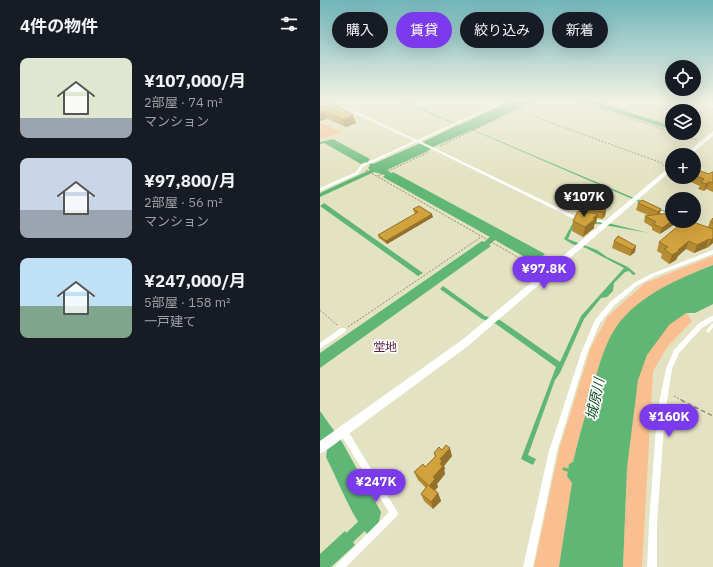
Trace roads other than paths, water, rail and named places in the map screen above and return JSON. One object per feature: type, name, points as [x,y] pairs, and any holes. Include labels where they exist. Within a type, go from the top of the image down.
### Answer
[{"type":"street","points":[[387,127],[574,217],[606,223]]},
{"type":"street","points":[[320,190],[357,173],[362,166],[449,127]]},
{"type":"street","points":[[695,148],[713,133]]},
{"type":"street","points":[[320,448],[465,344],[606,223],[636,200],[665,173]]},
{"type":"street","points":[[651,208],[665,215]]},
{"type":"street","points":[[528,567],[553,451],[584,353],[597,322],[612,304],[636,284],[653,275],[713,252]]},
{"type":"street","points":[[652,567],[653,523],[661,413],[669,369],[676,352],[700,326],[713,318]]},
{"type":"street","points":[[320,346],[343,330]]},
{"type":"street","points":[[340,567],[394,513],[341,433]]},
{"type":"lane","points":[[708,331],[713,325]]},
{"type":"water","points":[[453,127],[478,127],[473,130],[665,211],[665,213],[472,130],[433,147],[428,151],[387,170],[545,254],[535,263],[495,240],[489,245],[491,246],[320,368],[320,353],[482,241],[484,242],[490,237],[383,177],[385,175],[374,172],[320,197],[320,193],[370,170],[368,168],[370,165],[365,162],[361,164],[324,143],[320,144],[320,142],[333,139],[370,159],[368,161],[373,164]]},
{"type":"water","points":[[324,203],[423,273],[418,276],[320,206]]},
{"type":"water","points":[[575,219],[612,224],[649,233],[576,220],[568,239],[597,250],[607,257],[628,267],[636,274],[633,275],[629,271],[625,272],[614,283],[613,291],[607,297],[601,298],[584,319],[560,373],[555,380],[528,455],[536,459],[533,465],[521,459],[556,367],[496,324],[482,319],[440,289],[443,286],[485,316],[500,320],[560,362],[581,316],[624,268],[586,248],[572,244],[564,239]]},
{"type":"water","name":"城原川","points":[[713,265],[713,304],[695,313],[686,313],[669,325],[647,355],[638,380],[627,468],[623,567],[559,567],[572,483],[567,476],[569,464],[573,462],[597,374],[604,352],[613,332],[626,315],[645,299],[678,280]]},
{"type":"water","points":[[320,411],[342,442],[381,512],[379,522],[367,534],[350,507],[326,457],[327,451],[320,440]]},
{"type":"water","points":[[345,531],[355,545],[331,567],[320,567],[320,554]]},
{"type":"waterway","points":[[564,469],[571,471]]},
{"type":"waterway","points":[[343,544],[368,520]]},
{"type":"district","name":"堂地","points":[[385,347]]}]
